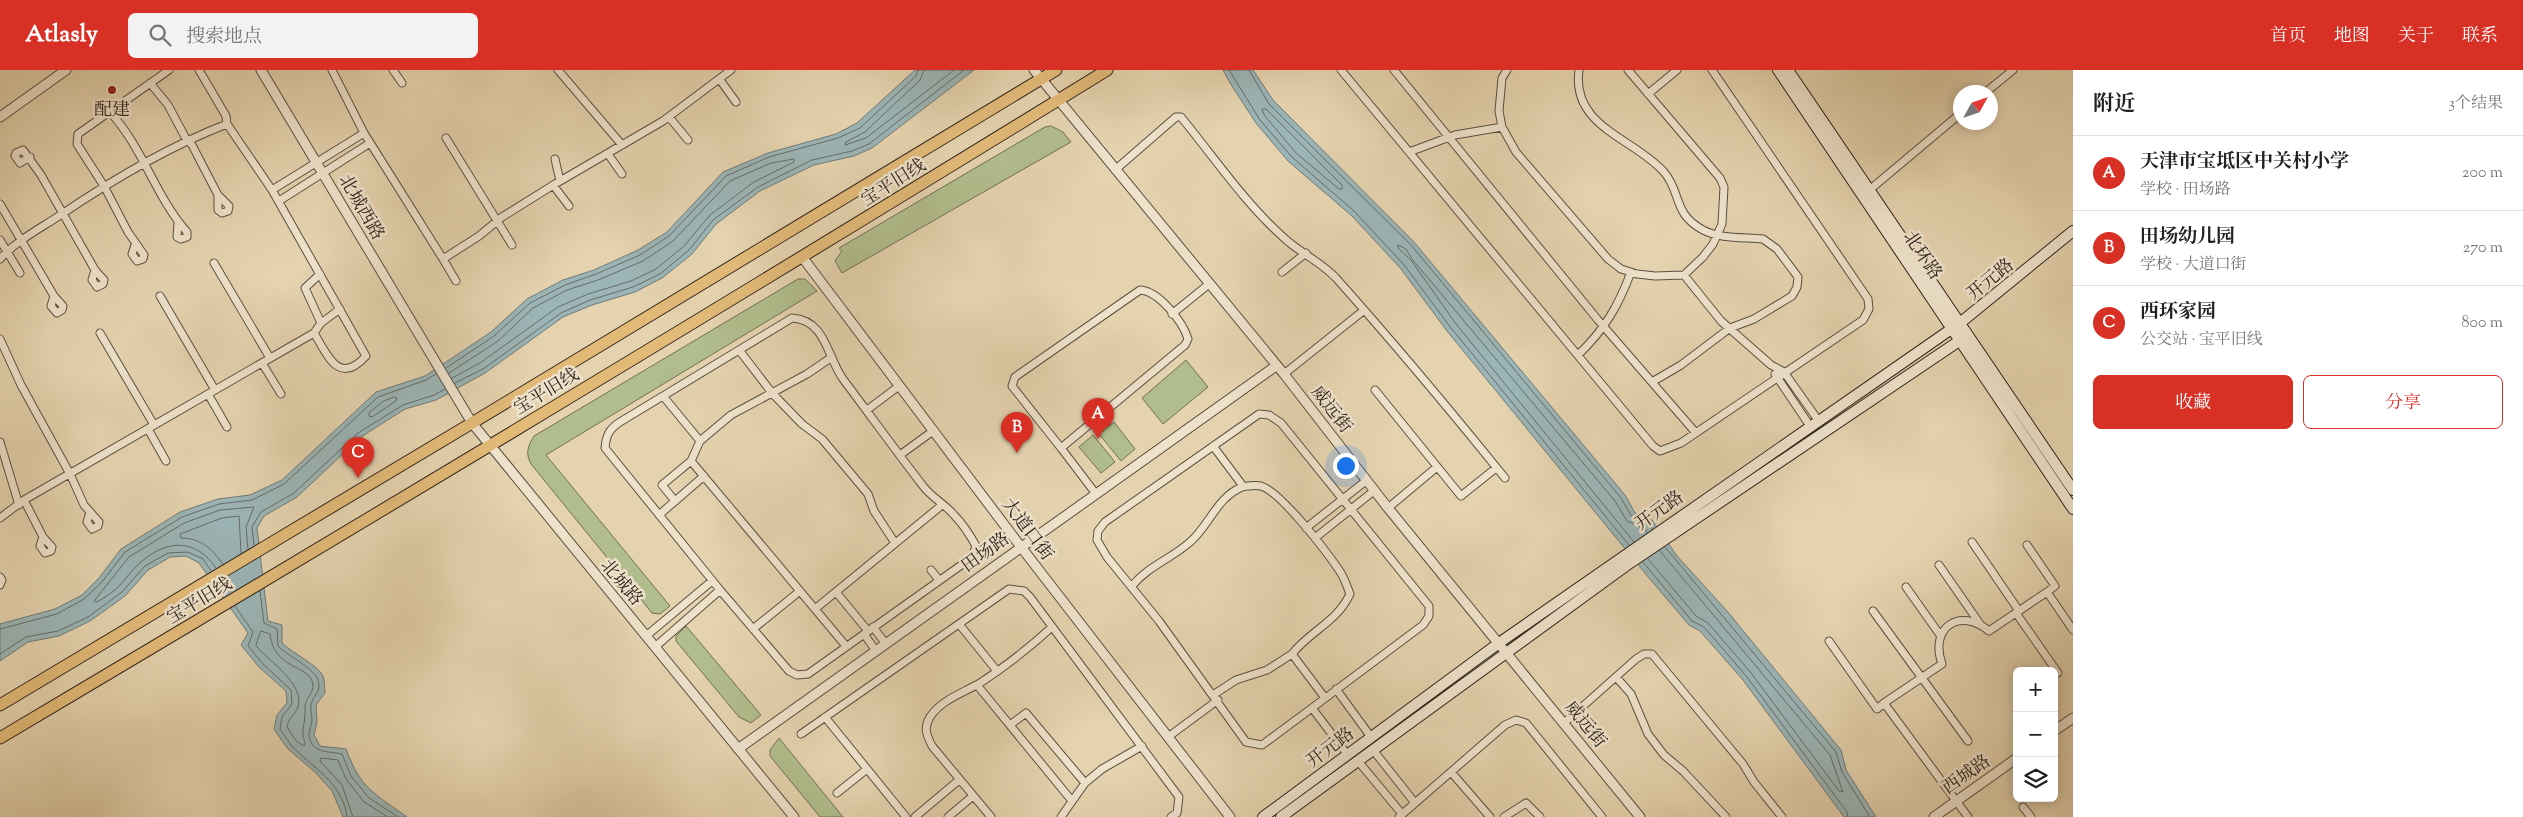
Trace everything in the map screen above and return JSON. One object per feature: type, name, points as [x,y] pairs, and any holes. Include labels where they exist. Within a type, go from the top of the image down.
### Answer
[{"type":"main road","name":"宝平旧线","points":[[0,705],[472,423],[1037,74],[1056,70]]},
{"type":"main road","name":"宝平旧线","points":[[0,738],[282,572],[803,258],[1108,70]]},
{"type":"main road","name":"北环路","points":[[1778,70],[2073,490]]},
{"type":"main road","name":"北环路","points":[[1788,70],[1866,193]]},
{"type":"main road","name":"开元路","points":[[1281,817],[1506,653],[1665,526],[1956,326],[2073,231]]},
{"type":"main road","name":"北环路","points":[[1964,337],[2073,509]]},
{"type":"main road","name":"开元路","points":[[1263,817],[1499,643],[1626,559],[1672,535],[1964,337]]},
{"type":"street","points":[[0,117],[66,70]]},
{"type":"street","points":[[135,244],[104,186],[77,144],[77,139],[78,134],[169,70]]},
{"type":"street","points":[[199,70],[226,116],[227,124],[279,201],[366,356],[360,363],[347,370],[338,368],[326,354],[314,333]]},
{"type":"street","name":"北城西路","points":[[261,70],[433,361]]},
{"type":"street","points":[[332,70],[364,133],[456,281]]},
{"type":"street","points":[[392,70],[402,84]]},
{"type":"street","points":[[558,70],[622,145]]},
{"type":"street","points":[[443,259],[557,183],[669,117],[731,70]]},
{"type":"street","points":[[1341,70],[1653,446],[1660,451],[1681,443],[1863,320],[1869,309],[1868,299],[1712,70]]},
{"type":"street","points":[[1394,70],[1604,326],[1696,432]]},
{"type":"street","points":[[1507,70],[1502,78],[1499,111],[1502,127],[1516,152],[1608,259],[1621,269],[1631,272],[1655,276],[1684,275],[1703,257],[1722,224],[1724,187],[1720,178],[1628,70]]},
{"type":"street","points":[[1579,70],[1577,86],[1584,104],[1591,114],[1605,129],[1640,152],[1662,170],[1668,178],[1683,215],[1705,231],[1763,240],[1770,243],[1798,277],[1797,287],[1792,296],[1754,319],[1730,328],[1682,365],[1652,382]]},
{"type":"street","points":[[1648,94],[1677,70]]},
{"type":"street","points":[[1995,85],[2013,70]]},
{"type":"street","name":"威远街","points":[[1037,74],[1284,374],[1388,508],[1640,817]]},
{"type":"street","points":[[720,80],[736,102]]},
{"type":"street","points":[[150,83],[168,105],[218,195]]},
{"type":"street","points":[[109,111],[126,132],[178,222]]},
{"type":"street","points":[[669,117],[688,140]]},
{"type":"street","points":[[1115,170],[1176,117],[1181,117],[1282,237],[1306,253],[1334,277],[1426,381],[1504,478]]},
{"type":"street","points":[[1866,193],[1953,120]]},
{"type":"street","points":[[0,259],[22,240],[104,186],[188,139],[227,124]]},
{"type":"street","points":[[1409,152],[1449,137],[1502,127]]},
{"type":"street","points":[[272,190],[364,133]]},
{"type":"street","points":[[446,138],[512,244]]},
{"type":"street","points":[[279,201],[370,143]]},
{"type":"street","points":[[608,154],[622,174]]},
{"type":"street","points":[[30,157],[95,270]]},
{"type":"street","points":[[554,159],[557,183],[570,206]]},
{"type":"street","points":[[0,204],[54,296]]},
{"type":"street","points":[[0,240],[20,273]]},
{"type":"street","points":[[1282,272],[1306,253]]},
{"type":"street","name":"大道口街","points":[[803,258],[1021,547],[1230,817]]},
{"type":"street","points":[[214,263],[270,358]]},
{"type":"street","points":[[1578,355],[1594,340],[1614,312],[1631,272]]},
{"type":"street","points":[[320,274],[305,288],[321,323]]},
{"type":"street","points":[[1684,275],[1721,321],[1771,365],[1784,372],[1814,423]]},
{"type":"street","points":[[1172,314],[1209,284]]},
{"type":"street","points":[[1061,448],[1185,346],[1188,339],[1186,331],[1157,295],[1149,291],[1140,290],[1015,377],[1012,386],[1096,494]]},
{"type":"street","points":[[160,296],[215,390]]},
{"type":"street","points":[[0,518],[21,502],[314,333],[321,323],[340,310]]},
{"type":"street","points":[[1284,374],[1363,311]]},
{"type":"street","points":[[792,318],[800,319],[819,331],[832,357],[838,371],[925,488],[954,514],[976,546],[973,554],[967,561],[808,674],[797,675],[789,672],[712,581],[605,448],[606,439],[611,428],[792,318]]},
{"type":"street","points":[[100,334],[151,427],[166,461]]},
{"type":"street","points":[[0,339],[21,385],[90,512]]},
{"type":"street","points":[[740,350],[772,393],[802,424],[822,438],[858,481],[868,494],[874,511],[895,543]]},
{"type":"street","points":[[674,502],[662,485],[691,461],[700,441],[731,415],[832,357]]},
{"type":"street","name":"北城路","points":[[433,361],[472,423],[489,446],[794,817]]},
{"type":"street","points":[[262,363],[281,394]]},
{"type":"street","points":[[1771,365],[1777,377],[1814,423]]},
{"type":"street","name":"田场路","points":[[738,749],[1276,366]]},
{"type":"street","points":[[867,410],[899,386]]},
{"type":"street","points":[[1375,390],[1461,496],[1496,468]]},
{"type":"street","points":[[208,394],[227,427]]},
{"type":"street","points":[[664,396],[700,441]]},
{"type":"street","points":[[1259,414],[1269,415],[1281,423],[1429,606],[1429,616],[1422,625],[1262,744],[1254,745],[1246,742],[1215,697],[1132,586],[1107,557],[1097,540],[1098,531],[1105,522],[1213,446],[1259,414]]},
{"type":"street","points":[[900,455],[934,431]]},
{"type":"street","points":[[0,442],[21,502],[43,537]]},
{"type":"street","points":[[1213,446],[1243,486]]},
{"type":"street","points":[[691,461],[846,646]]},
{"type":"street","points":[[1388,508],[1437,468]]},
{"type":"street","points":[[659,515],[704,476]]},
{"type":"street","points":[[1306,528],[1367,480]]},
{"type":"street","points":[[1132,586],[1145,571],[1190,542],[1221,502],[1243,486],[1260,486],[1274,494],[1315,538],[1340,572],[1350,594],[1333,620],[1302,642],[1292,654],[1267,670],[1236,680],[1168,737]]},
{"type":"street","points":[[1315,538],[1350,508],[1375,490]]},
{"type":"street","points":[[815,609],[942,505]]},
{"type":"street","points":[[1972,542],[2054,667]]},
{"type":"street","points":[[1939,565],[1980,624],[1989,631],[2055,586],[2027,545]]},
{"type":"street","points":[[931,570],[939,580]]},
{"type":"street","points":[[0,577],[2,580],[0,585]]},
{"type":"street","points":[[646,636],[712,581]]},
{"type":"street","points":[[1906,587],[1940,635]]},
{"type":"street","points":[[801,734],[1010,589],[1016,589],[1030,597],[1180,797],[1177,813],[1171,817]]},
{"type":"street","points":[[655,647],[720,590]]},
{"type":"street","points":[[753,629],[800,591]]},
{"type":"street","points":[[836,592],[868,631],[886,644]]},
{"type":"street","points":[[2047,592],[2073,630]]},
{"type":"street","points":[[1873,611],[1968,741]]},
{"type":"street","points":[[1828,641],[1877,709],[1942,664],[1938,642],[1940,635],[1952,623],[1962,620],[1980,624]]},
{"type":"street","points":[[959,624],[997,670]]},
{"type":"street","points":[[991,817],[932,746],[926,729],[931,716],[953,696],[977,685],[1052,626]]},
{"type":"street","points":[[868,631],[876,651]]},
{"type":"street","points":[[1292,654],[1325,698]]},
{"type":"street","points":[[1564,723],[1644,654],[1652,654],[1743,764],[1754,782],[1782,817]]},
{"type":"street","points":[[1616,677],[1631,694],[1648,734],[1664,755],[1683,770],[1726,817]]},
{"type":"street","points":[[977,685],[1072,801]]},
{"type":"street","points":[[1336,689],[1371,737]]},
{"type":"street","points":[[1884,703],[1968,817]]},
{"type":"street","points":[[1312,708],[1347,754]]},
{"type":"street","points":[[1010,726],[1026,713],[1085,783]]},
{"type":"street","points":[[825,717],[906,817]]},
{"type":"street","points":[[2058,728],[2073,718]]},
{"type":"street","points":[[1358,761],[1404,815],[1505,725],[1516,720],[1526,724],[1602,817]]},
{"type":"street","points":[[1062,817],[1085,783],[1102,770],[1142,746]]},
{"type":"street","points":[[1373,750],[1416,803]]},
{"type":"street","name":"西城路","points":[[1934,817],[2013,761]]},
{"type":"street","points":[[837,794],[867,769]]},
{"type":"street","points":[[1451,772],[1490,817]]},
{"type":"street","points":[[915,817],[959,780]]},
{"type":"street","points":[[948,817],[973,796]]},
{"type":"street","points":[[1504,817],[1526,803],[1540,817]]},
{"type":"street","points":[[2023,807],[2031,817]]},
{"type":"green space","points":[[1051,126],[1063,132],[1071,142],[842,273],[835,261],[842,251],[839,248],[1045,127]]},
{"type":"green space","points":[[798,279],[805,279],[817,291],[546,455],[670,606],[660,614],[652,613],[531,464],[528,453],[530,443],[534,436]]},
{"type":"green space","points":[[1186,360],[1208,387],[1163,424],[1142,398]]},
{"type":"green space","points":[[1114,422],[1135,449],[1121,461],[1099,434]]},
{"type":"green space","points":[[1093,435],[1115,462],[1101,473],[1079,447]]},
{"type":"green space","points":[[686,626],[761,715],[751,723],[739,717],[676,641],[676,636]]},
{"type":"green space","points":[[779,738],[843,817],[820,817],[770,756],[770,750]]},
{"type":"water","points":[[915,70],[974,70],[872,148],[854,156],[814,165],[760,191],[716,224],[692,254],[662,278],[635,292],[592,305],[563,317],[485,373],[436,400],[405,409],[361,437],[297,497],[264,516],[257,528],[268,621],[282,625],[282,643],[316,667],[324,678],[325,693],[316,705],[317,722],[314,735],[320,746],[346,749],[351,762],[363,782],[377,796],[407,817],[343,817],[332,791],[316,773],[287,748],[274,729],[277,715],[287,703],[286,691],[259,667],[241,645],[248,633],[199,563],[186,556],[170,557],[148,570],[125,596],[90,621],[59,636],[28,642],[0,661],[0,624],[55,609],[82,595],[99,578],[121,549],[180,512],[218,499],[250,495],[282,480],[376,392],[425,376],[491,332],[527,299],[563,280],[594,270],[638,250],[667,232],[723,172],[768,153],[836,134],[857,123]]},
{"type":"water","points":[[1223,70],[1253,70],[1273,100],[1414,242],[1625,495],[1635,513],[1652,520],[1677,556],[1727,611],[1841,750],[1846,770],[1876,817],[1844,817],[1743,680],[1700,631],[1689,625],[1649,578],[1447,331],[1401,269],[1352,216],[1288,161],[1256,123]]},
{"type":"place","name":"配建","points":[[112,90]]},
{"type":"place","name":"天津市宝坻区中关村小学","points":[[1098,439]]},
{"type":"place","name":"田场幼儿园","points":[[1017,453]]},
{"type":"place","name":"西环家园","points":[[358,478]]}]
